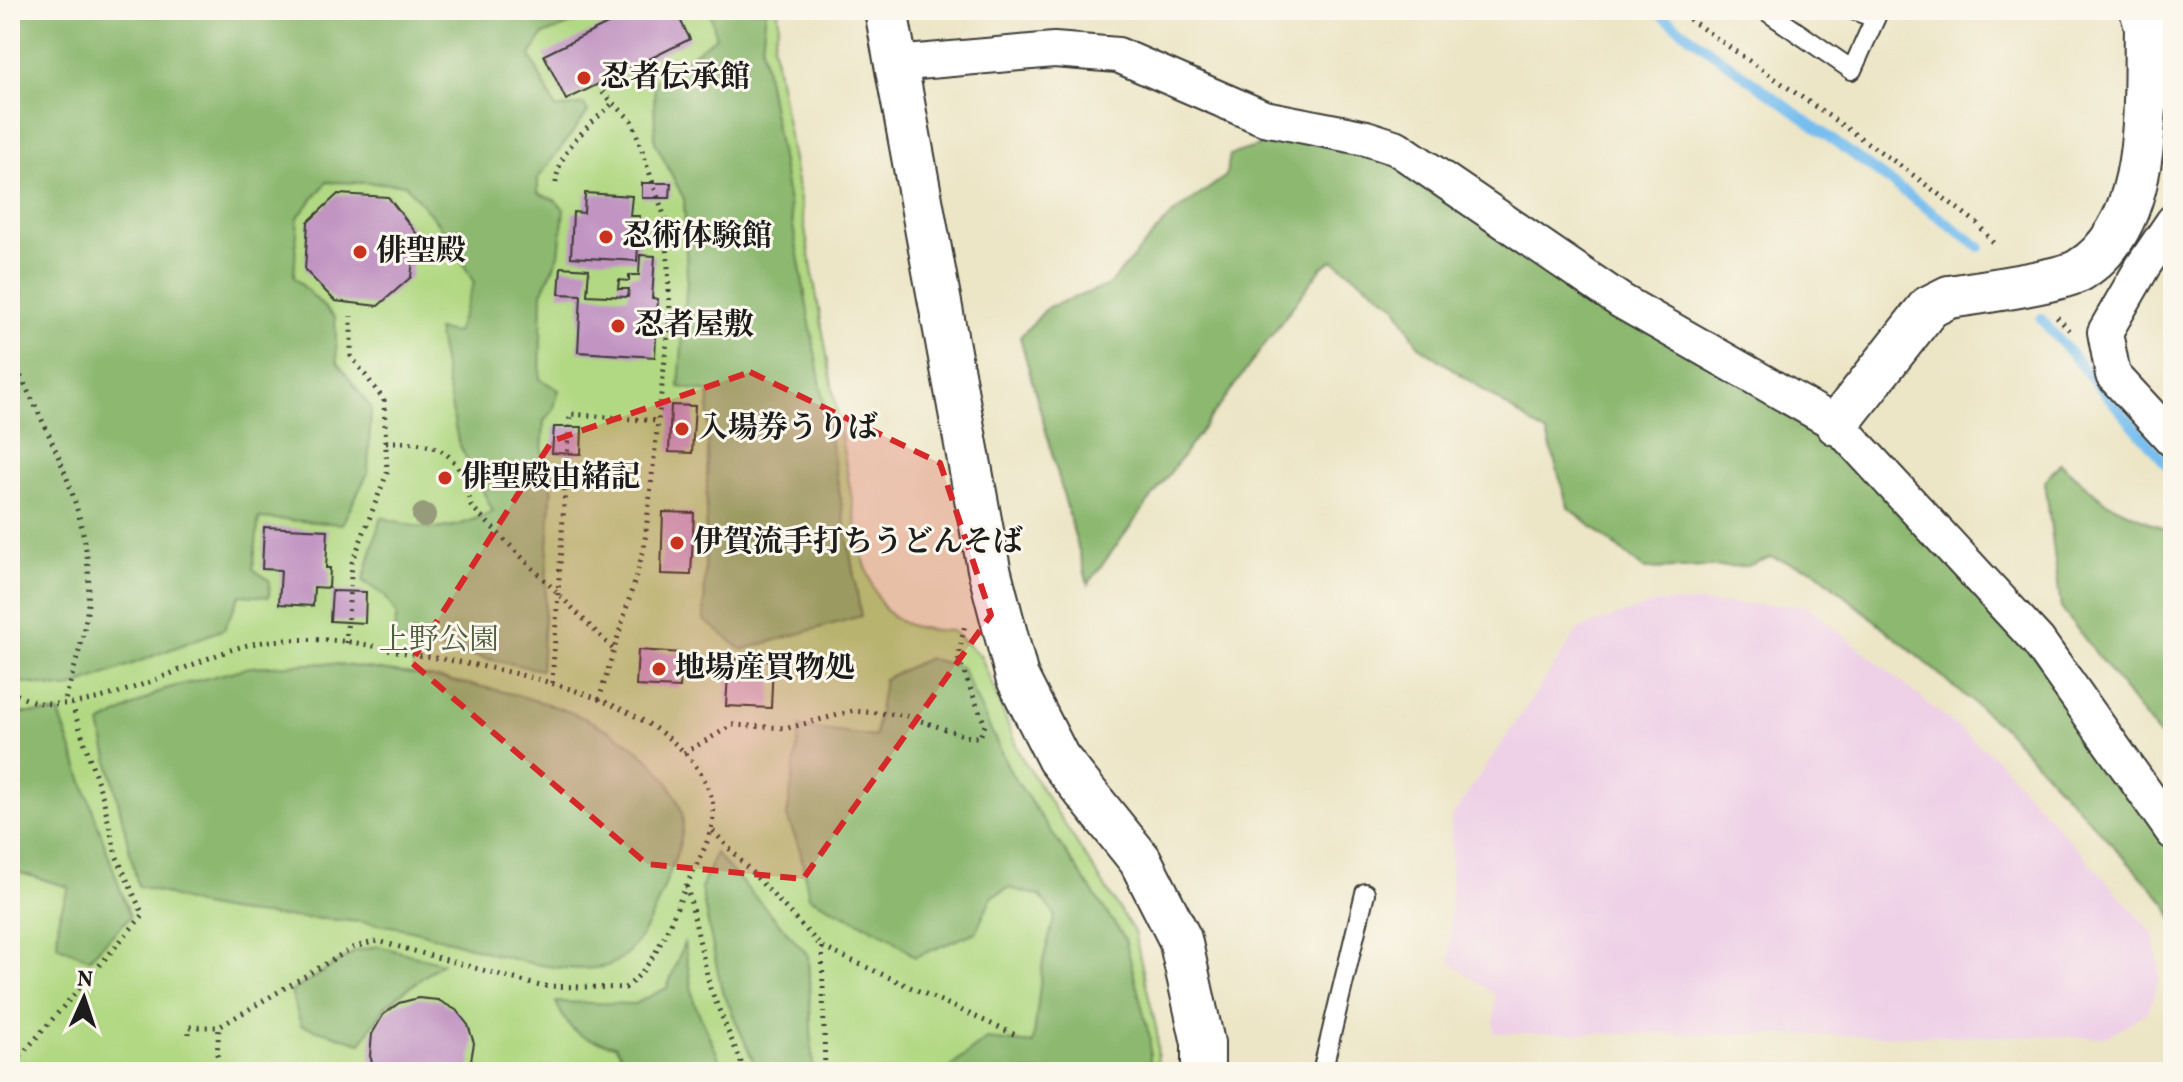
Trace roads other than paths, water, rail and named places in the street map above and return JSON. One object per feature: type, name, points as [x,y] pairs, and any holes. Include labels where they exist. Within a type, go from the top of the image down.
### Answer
[{"type":"street","points":[[886,10],[989,569],[1017,677],[1058,758],[1140,860],[1180,939],[1203,1043],[1203,1072]]},
{"type":"street","points":[[1837,424],[1929,307],[1949,297],[2079,271],[2104,249],[2123,219],[2140,172],[2153,16]]},
{"type":"street","points":[[895,64],[1054,50],[1118,55],[1264,118],[1366,138],[1397,148],[1621,301],[1837,424],[2038,641],[2173,832]]},
{"type":"street","points":[[2173,222],[2105,332],[2113,375],[2173,440]]},
{"type":"lane","points":[[1765,10],[1852,70],[1877,14],[1853,10]]},
{"type":"lane","points":[[1322,1072],[1365,893]]},
{"type":"waterway","points":[[1654,10],[1980,247]]},
{"type":"waterway","points":[[2041,319],[2173,472]]},
{"type":"place","name":"忍者伝承館","points":[[584,78]]},
{"type":"place","name":"忍術体験館","points":[[606,237]]},
{"type":"place","name":"俳聖殿","points":[[360,252]]},
{"type":"place","name":"忍者屋敷","points":[[618,326]]},
{"type":"place","name":"入場券うりば","points":[[682,429]]},
{"type":"place","name":"俳聖殿由緒記","points":[[445,478]]},
{"type":"place","name":"伊賀流手打ちうどんそば","points":[[677,543]]},
{"type":"place","name":"地場産買物処","points":[[659,669]]},
{"type":"park label","name":"上野公園","points":[[439,641]]}]
